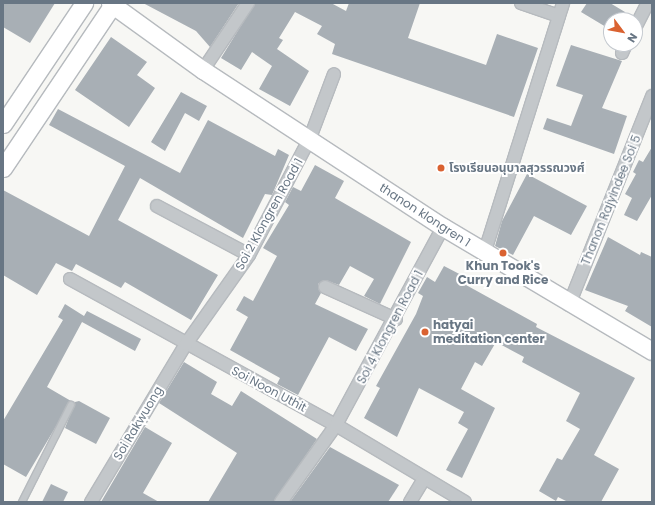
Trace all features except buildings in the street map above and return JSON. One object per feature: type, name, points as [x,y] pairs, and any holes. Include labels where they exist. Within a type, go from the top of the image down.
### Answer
[{"type":"street","points":[[3,124],[84,3]]},
{"type":"street","points":[[203,70],[248,3]]},
{"type":"street","points":[[521,3],[559,16]]},
{"type":"street","points":[[484,254],[563,3]]},
{"type":"street","points":[[643,13],[648,3]]},
{"type":"street","points":[[3,168],[112,4]]},
{"type":"street","name":"thanon klongren 1","points":[[112,4],[203,70],[310,138],[484,254],[652,351]]},
{"type":"street","name":"Soi 2 Klongren Road 1","points":[[186,344],[249,255],[310,138],[334,74]]},
{"type":"street","name":"Thanon Rajyindee Soi 5","points":[[569,304],[652,96]]},
{"type":"street","points":[[157,206],[249,255]]},
{"type":"street","name":"Soi 4 Klongren Road 1","points":[[281,502],[336,426],[396,319],[443,227]]},
{"type":"street","name":"Soi Noon Uthit","points":[[70,279],[336,426],[465,502]]},
{"type":"street","points":[[325,287],[396,319]]},
{"type":"street","name":"Soi Rakwuong","points":[[91,502],[186,344]]},
{"type":"street","points":[[410,502],[424,479]]},
{"type":"lane","points":[[22,502],[71,405]]},
{"type":"place","name":"โรงเรียนอนุบาลสุวรรณวงศ์","points":[[441,168]]},
{"type":"place","name":"Khun Took's Curry and Rice","points":[[503,253]]},
{"type":"place","name":"hatyai meditation center","points":[[425,332]]}]
